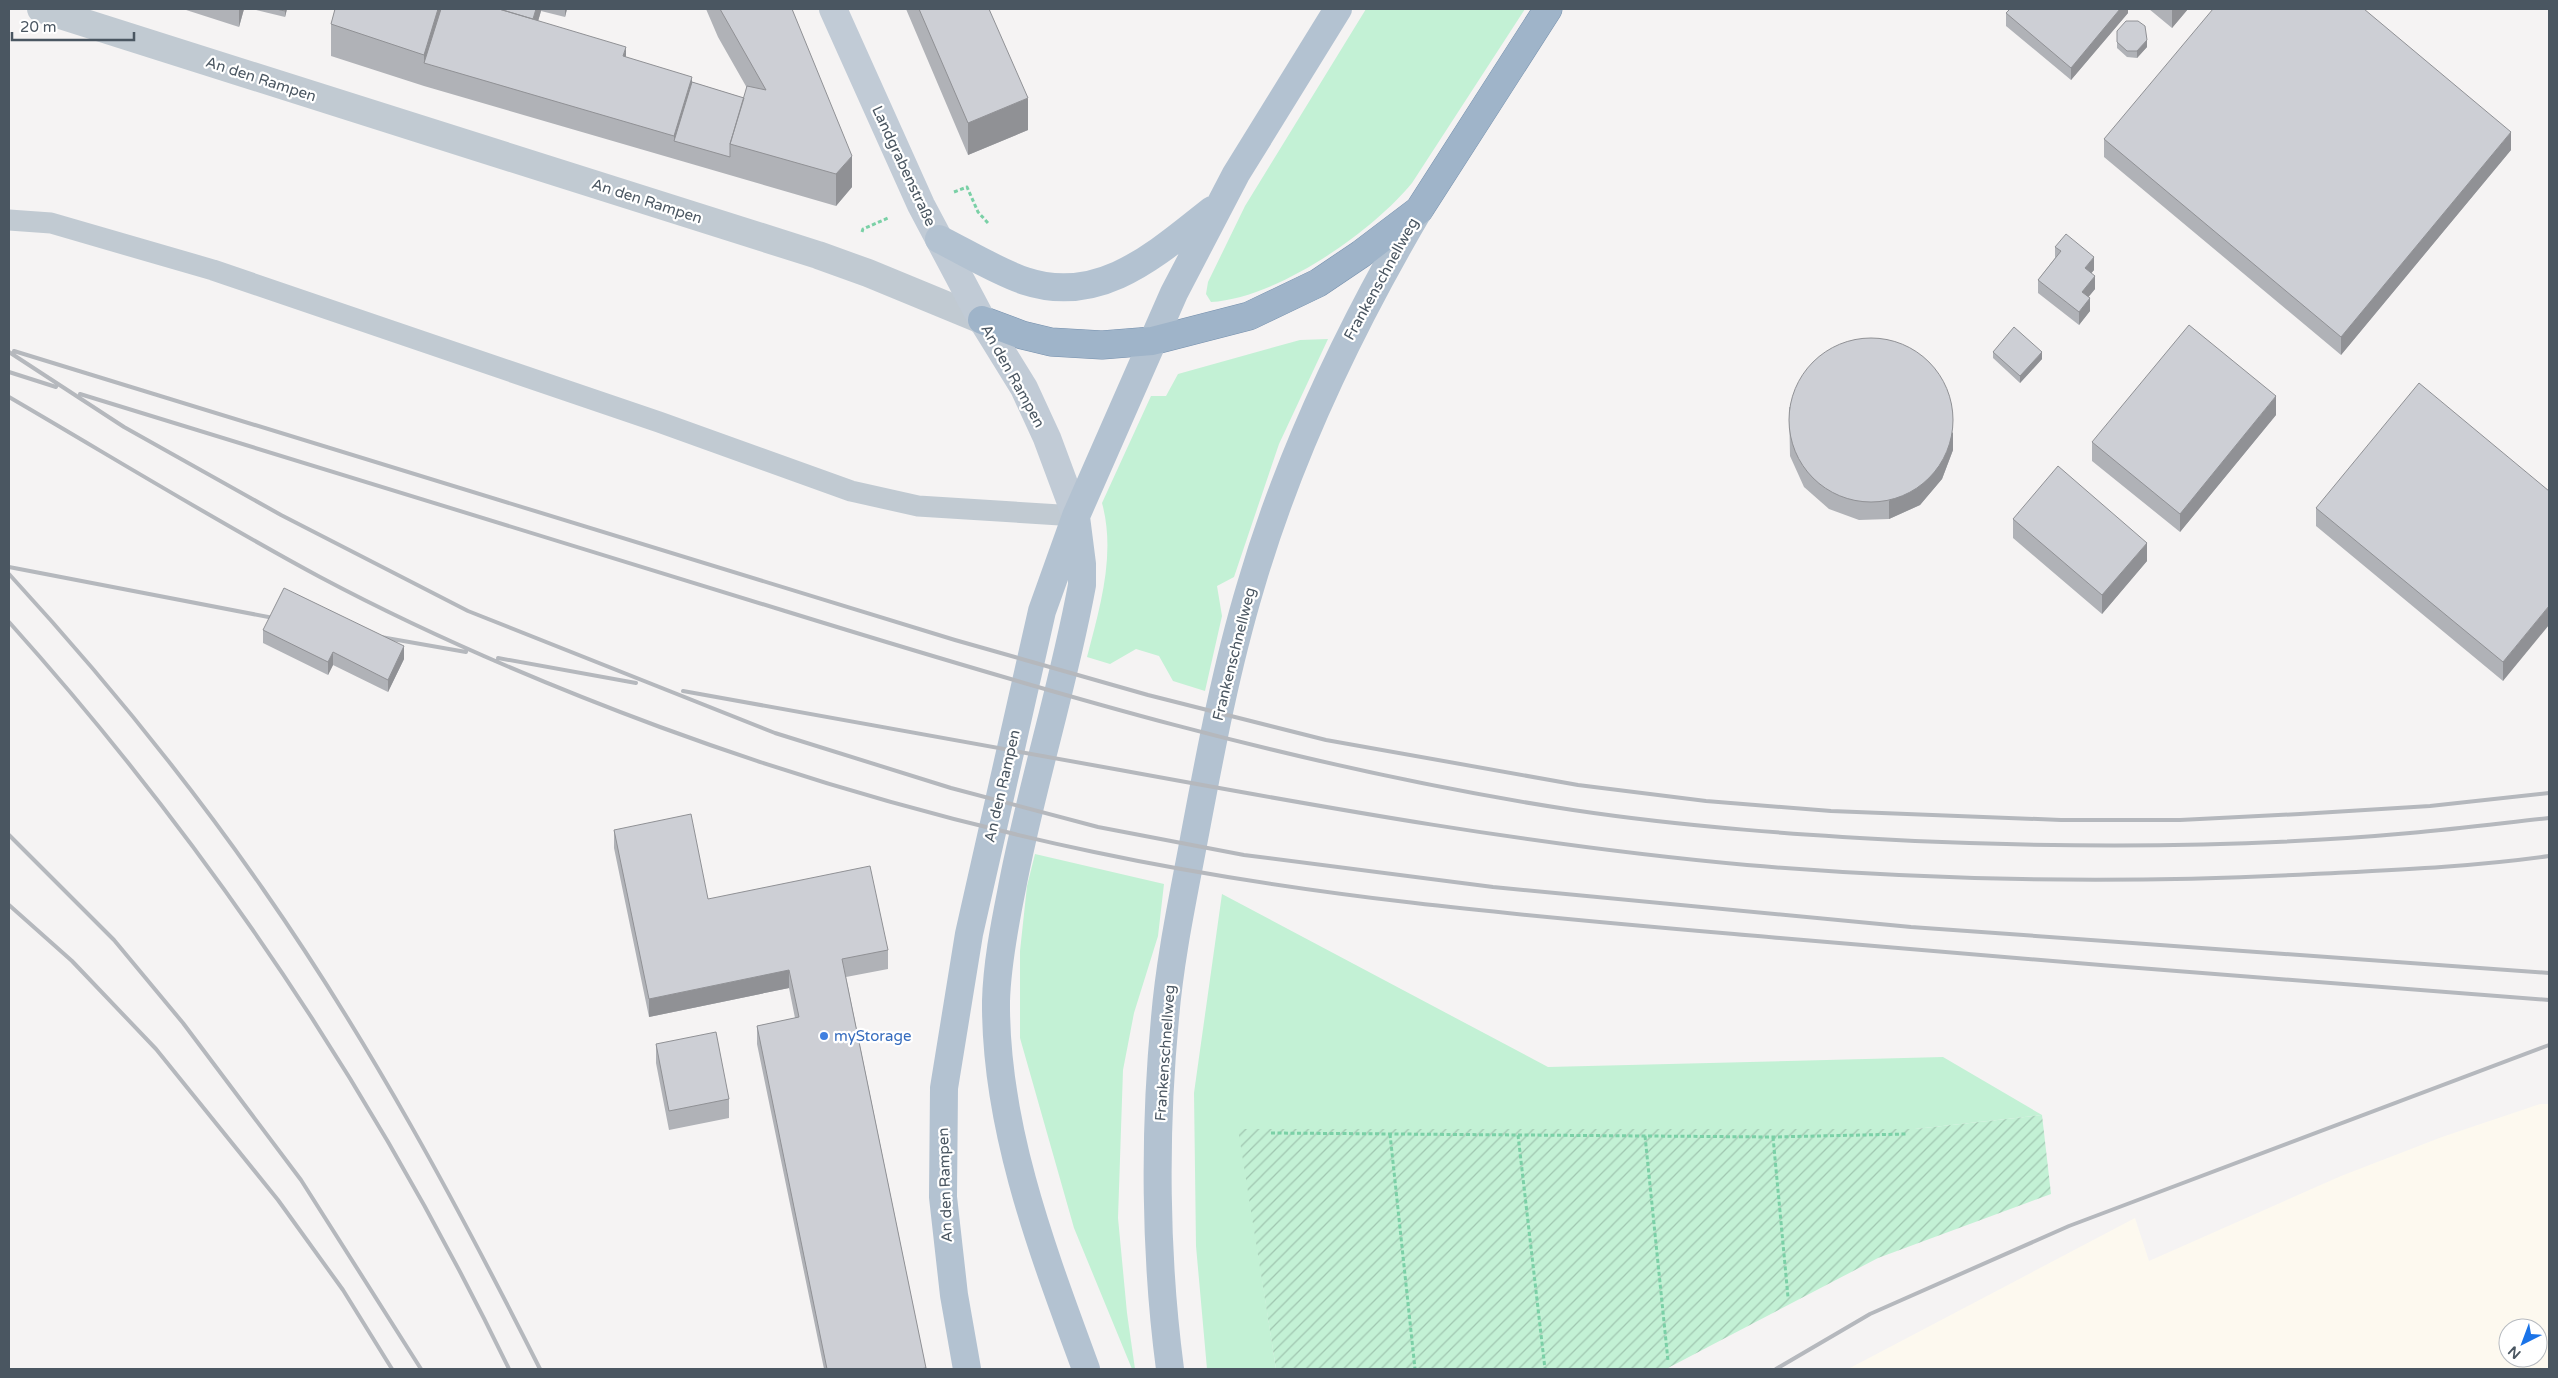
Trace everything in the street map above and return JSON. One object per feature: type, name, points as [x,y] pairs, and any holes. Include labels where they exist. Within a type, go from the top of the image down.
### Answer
[{"type":"highway","name":"Frankenschnellweg","points":[[1419,210],[1548,9]]},
{"type":"highway","points":[[982,320],[1022,335],[1060,343],[1102,345],[1152,340],[1249,316],[1332,275],[1419,210]]},
{"type":"main road","name":"Landgrabenstraße","points":[[833,9],[905,171],[982,320]]},
{"type":"main road","points":[[1086,1369],[1021,1172],[1008,1116],[1001,1066],[996,1000],[1001,954],[1019,850],[1052,719],[1082,586],[1082,564],[1076,516],[1152,340],[1219,204],[1308,55],[1338,9]]},
{"type":"main road","points":[[939,239],[1025,280],[1062,288],[1081,286],[1119,275],[1138,265],[1219,204]]},
{"type":"main road","name":"Frankenschnellweg","points":[[1170,1369],[1162,1288],[1159,1188],[1160,1102],[1165,1018],[1180,914],[1217,722],[1250,587],[1294,458],[1333,368],[1419,210]]},
{"type":"main road","name":"An den Rampen","points":[[967,1369],[953,1285],[943,1197],[944,1088],[970,934],[1042,611],[1076,516],[1054,455],[1032,405],[982,320]]},
{"type":"street","name":"An den Rampen","points":[[41,9],[818,255],[868,273],[982,320]]},
{"type":"lane","points":[[9,220],[51,223],[213,270],[650,419],[851,491],[918,506],[1076,516]]},
{"type":"path","points":[[956,191],[967,187],[978,212],[990,225]]},
{"type":"path","points":[[1271,1133],[1772,1138],[1906,1134]]},
{"type":"path","points":[[1390,1134],[1416,1369]]},
{"type":"path","points":[[1518,1136],[1545,1369]]},
{"type":"path","points":[[1645,1136],[1668,1361]]},
{"type":"path","points":[[1772,1138],[1788,1297]]},
{"type":"shaded area","points":[[2540,1104],[2549,1104],[2549,1369],[1848,1369],[2135,1218],[2149,1261],[2341,1176],[2442,1137]]},
{"type":"green space","points":[[1366,9],[1525,9],[1412,183],[1373,222],[1348,242],[1293,276],[1237,298],[1211,302],[1206,294],[1208,282],[1245,206]]},
{"type":"green space","points":[[1328,339],[1279,444],[1234,577],[1217,586],[1222,616],[1205,691],[1173,681],[1159,656],[1136,649],[1110,664],[1087,657],[1101,600],[1107,561],[1106,522],[1102,503],[1151,396],[1166,396],[1178,374],[1300,340]]},
{"type":"green space","points":[[1035,854],[1164,884],[1158,936],[1134,1013],[1123,1070],[1118,1218],[1127,1313],[1135,1369],[1132,1369],[1074,1228],[1020,1038],[1020,951],[1027,886]]},
{"type":"green space","points":[[1222,894],[1548,1067],[1943,1057],[2042,1115],[1915,1129],[1239,1129],[1276,1369],[1207,1369],[1196,1246],[1194,1093]]},
{"type":"green space","points":[[2042,1115],[2051,1194],[1878,1258],[1666,1369],[1276,1369],[1238,1129],[1915,1129]]},
{"type":"building","points":[[335,9],[438,9],[424,55],[331,24]]},
{"type":"building","points":[[441,9],[499,9],[626,47],[623,56],[692,77],[674,136],[424,63]]},
{"type":"building","points":[[499,9],[536,9],[533,19]]},
{"type":"building","points":[[720,9],[792,9],[852,156],[836,174],[730,144],[747,86],[766,90]]},
{"type":"building","points":[[919,9],[989,9],[1028,98],[968,123]]},
{"type":"building","points":[[2010,9],[2120,9],[2071,68],[2006,13]]},
{"type":"building","points":[[2213,9],[2364,9],[2511,132],[2341,337],[2104,139]]},
{"type":"building","points":[[2126,21],[2138,21],[2145,26],[2147,40],[2137,51],[2127,51],[2117,42],[2117,31]]},
{"type":"building","points":[[692,82],[744,98],[730,144],[730,157],[674,141]]},
{"type":"building","points":[[2066,234],[2094,257],[2085,268],[2095,276],[2082,292],[2090,298],[2079,312],[2038,280],[2061,251],[2055,247]]},
{"type":"building","points":[[2189,325],[2276,396],[2180,514],[2092,442]]},
{"type":"building","points":[[2014,327],[2042,352],[2020,376],[1993,352]]},
{"type":"building","points":[[1871,338],[1895,342],[1910,348],[1929,362],[1943,381],[1949,396],[1953,420],[1949,444],[1943,459],[1929,478],[1910,492],[1895,498],[1871,502],[1847,498],[1832,492],[1813,478],[1799,459],[1793,444],[1789,420],[1793,396],[1799,381],[1813,362],[1832,348],[1847,342]]},
{"type":"building","points":[[2419,383],[2549,491],[2549,606],[2503,662],[2316,508]]},
{"type":"building","points":[[2058,466],[2147,543],[2102,595],[2013,519]]},
{"type":"building","points":[[284,588],[404,646],[388,680],[333,652],[328,662],[263,630]]},
{"type":"building","points":[[691,814],[708,899],[870,866],[888,950],[842,959],[926,1368],[827,1369],[757,1026],[799,1017],[789,970],[649,999],[614,830]]},
{"type":"building","points":[[716,1032],[729,1099],[669,1111],[656,1044]]},
{"type":"railway","points":[[14,351],[955,640],[1148,695],[1326,740],[1578,785],[1706,801],[1831,811],[2061,820],[2180,820],[2300,814],[2430,806],[2549,793]]},
{"type":"railway","points":[[9,352],[124,427],[281,515],[468,611],[775,733],[951,788],[1098,827],[1244,855],[1493,887],[1911,927],[2549,973]]},
{"type":"railway","points":[[9,372],[56,387]]},
{"type":"railway","points":[[80,394],[882,641],[1077,698],[1274,750],[1373,773],[1473,793],[1615,816],[1744,830],[1915,841],[2038,845],[2100,846],[2287,842],[2410,833],[2549,818]]},
{"type":"railway","points":[[9,397],[202,511],[320,577],[403,619],[487,658],[617,711],[713,746],[821,781],[984,827],[1094,852],[1264,883],[1522,915],[1972,955],[2549,1000]]},
{"type":"railway","points":[[9,567],[284,620]]},
{"type":"railway","points":[[9,574],[76,649],[173,767],[234,848],[302,946],[410,1124],[477,1246],[540,1369]]},
{"type":"railway","points":[[9,622],[83,707],[154,795],[221,885],[285,978],[346,1073],[404,1169],[458,1268],[509,1369]]},
{"type":"railway","points":[[375,636],[466,652]]},
{"type":"railway","points":[[498,658],[636,683]]},
{"type":"railway","points":[[683,691],[1432,825],[1510,837],[1747,865],[1959,878],[2101,880],[2242,877],[2402,869],[2490,863],[2549,856]]},
{"type":"railway","points":[[9,835],[114,940],[183,1023],[301,1180],[421,1369]]},
{"type":"railway","points":[[9,905],[72,961],[156,1049],[278,1200],[343,1290],[392,1369]]},
{"type":"railway","points":[[1776,1369],[1870,1314],[2069,1226],[2549,1045]]},
{"type":"place","name":"myStorage","points":[[824,1036]]}]
